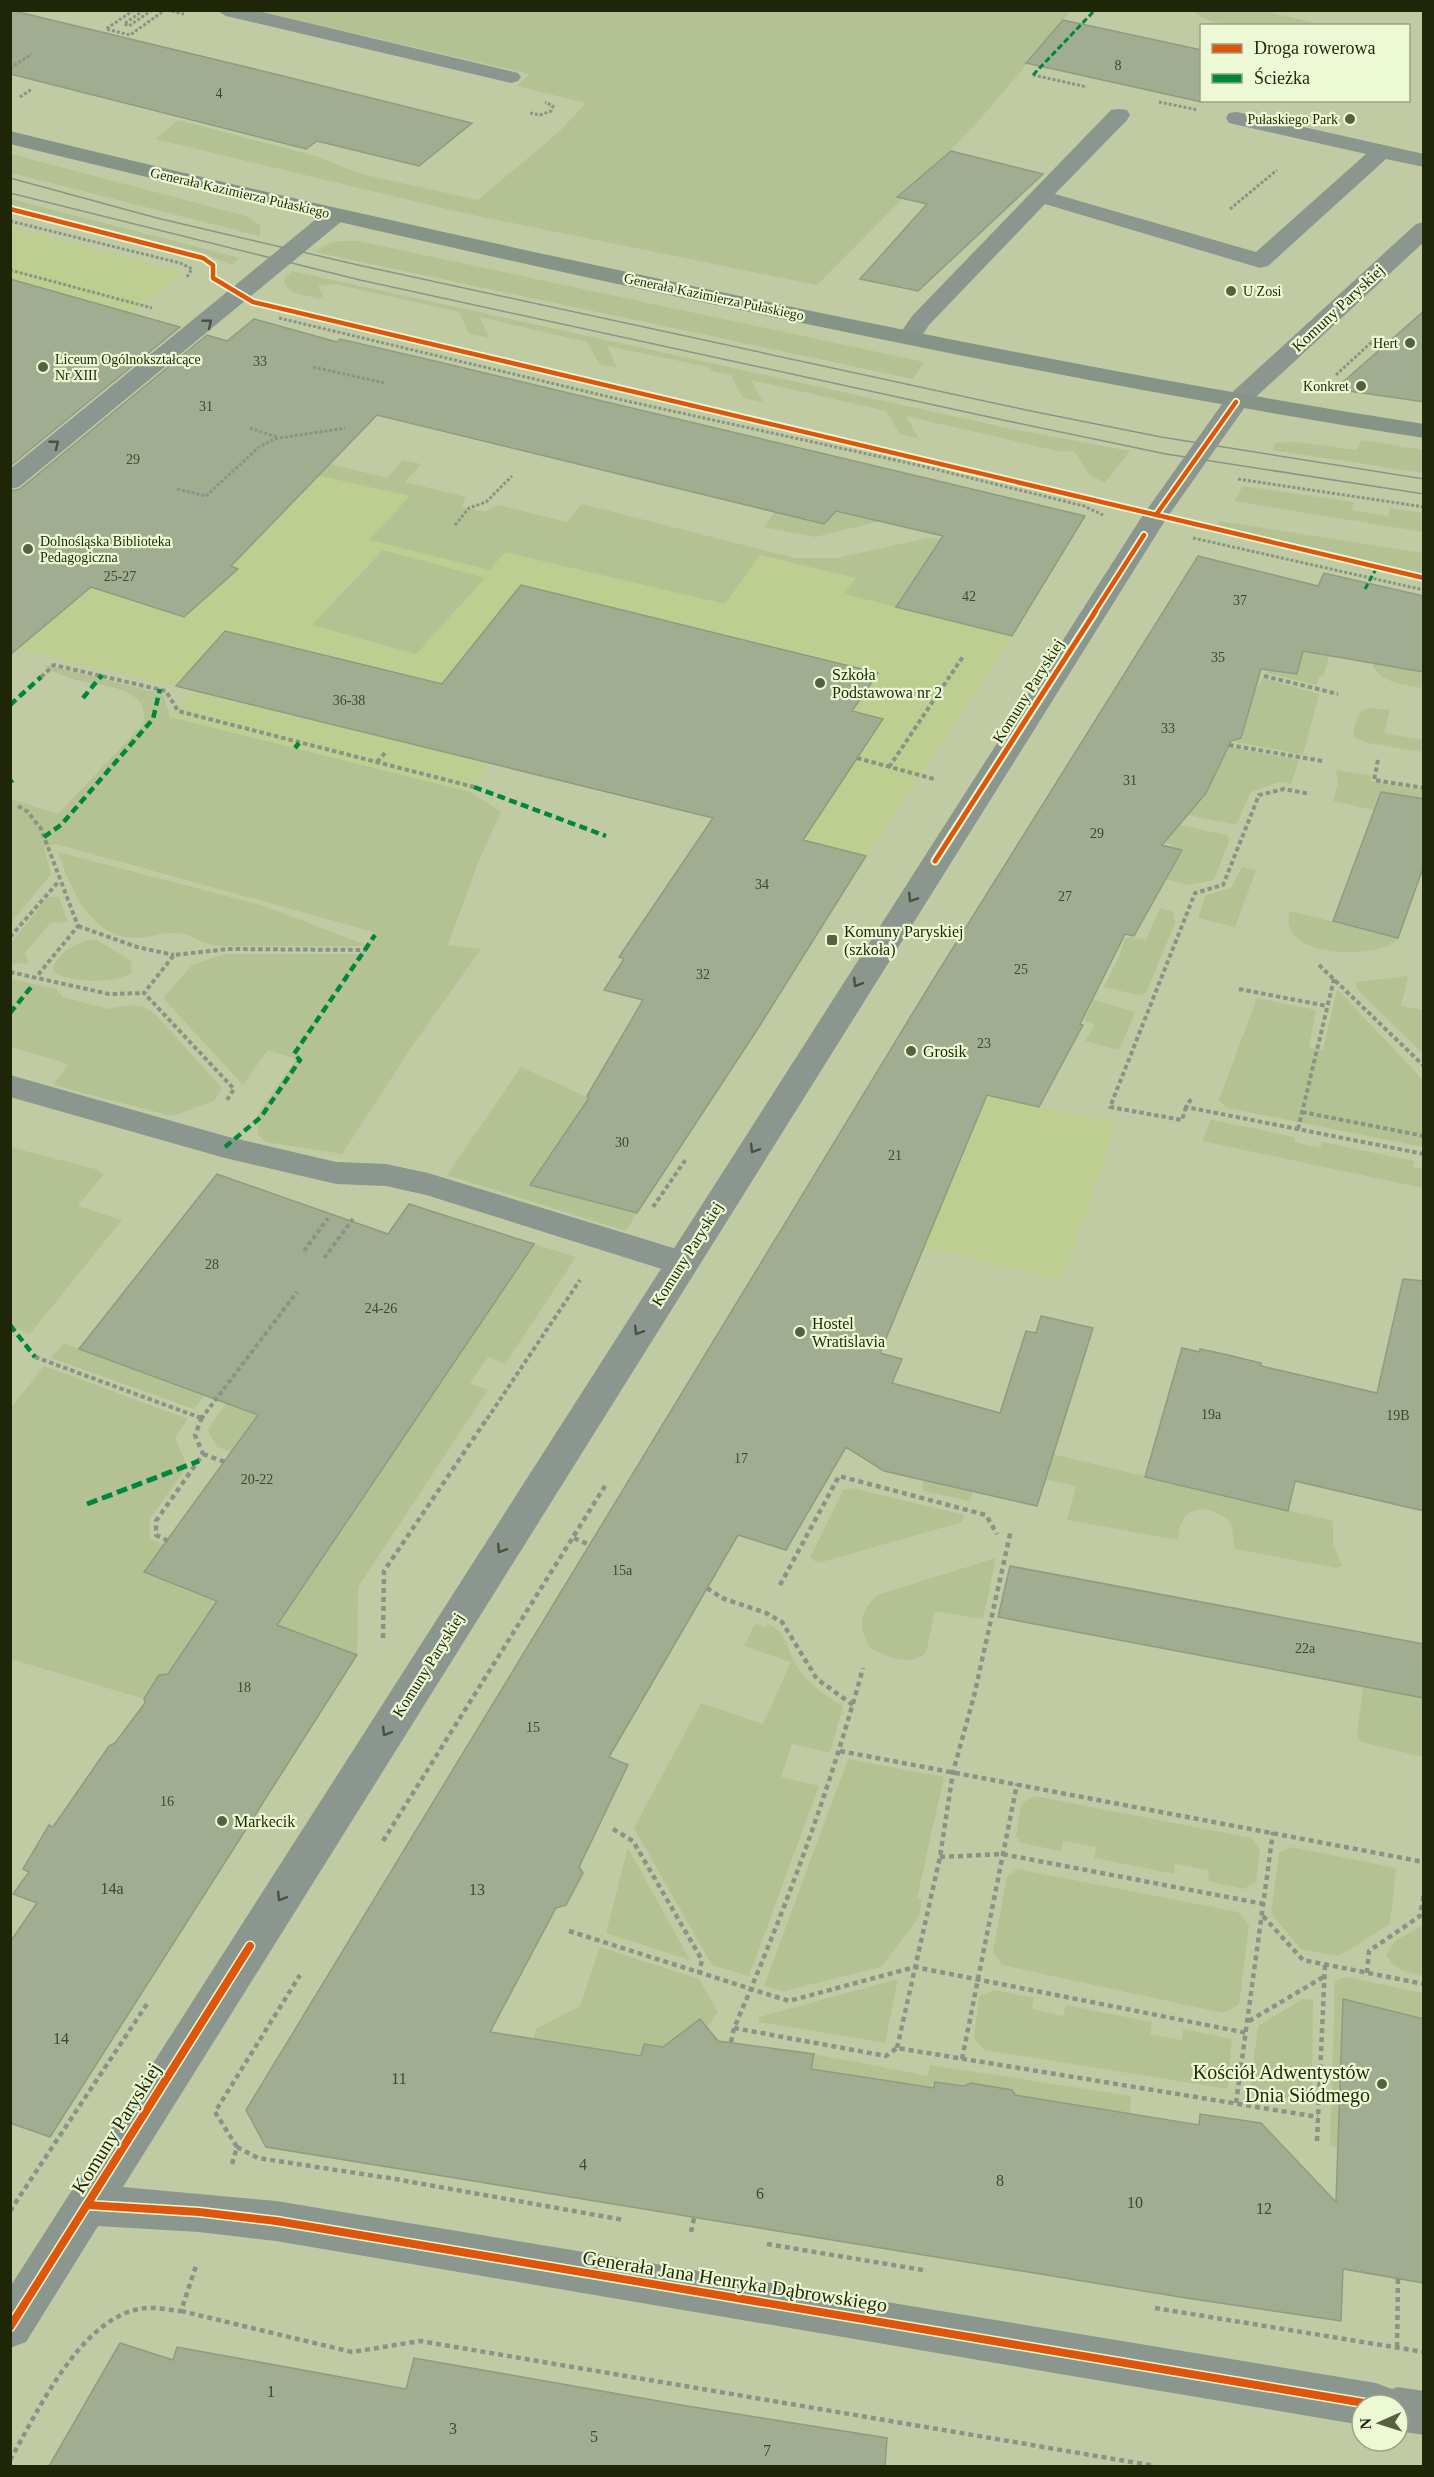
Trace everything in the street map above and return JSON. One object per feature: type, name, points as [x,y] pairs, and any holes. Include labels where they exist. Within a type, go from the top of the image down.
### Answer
[{"type":"main road","name":"Generała Kazimierza Pułaskiego","points":[[10,137],[334,216],[909,338],[1236,402],[1424,431]]},
{"type":"street","points":[[226,10],[511,77]]},
{"type":"street","points":[[909,338],[921,321],[1119,115]]},
{"type":"street","points":[[1237,118],[1424,161]]},
{"type":"street","points":[[1039,196],[1115,216],[1260,261],[1381,152]]},
{"type":"street","points":[[10,482],[224,309],[334,216]]},
{"type":"street","name":"Komuny Paryskiej","points":[[10,2327],[1156,515],[1236,402],[1424,229]]},
{"type":"street","points":[[10,1086],[203,1140],[336,1173],[386,1175],[428,1184],[620,1242],[681,1263]]},
{"type":"street","name":"Generała Jana Henryka Dąbrowskiego","points":[[87,2205],[199,2212],[276,2221],[1350,2401]]},
{"type":"path","points":[[134,10],[106,29],[130,35],[165,10]]},
{"type":"path","points":[[144,10],[124,24],[129,26],[152,10]]},
{"type":"path","points":[[10,68],[32,54]]},
{"type":"path","points":[[15,98],[32,89]]},
{"type":"path","points":[[1193,240],[1317,136]]},
{"type":"path","points":[[10,221],[180,263],[192,269],[177,296],[224,309],[310,325],[622,400],[922,466],[1083,506],[1104,516]]},
{"type":"path","points":[[10,270],[159,310]]},
{"type":"path","points":[[313,367],[385,383]]},
{"type":"path","points":[[760,422],[1156,515]]},
{"type":"path","points":[[250,428],[279,438]]},
{"type":"path","points":[[177,489],[206,496],[259,447],[279,438],[345,428]]},
{"type":"path","points":[[455,525],[469,508],[486,502],[512,476]]},
{"type":"path","points":[[1231,478],[1424,507]]},
{"type":"path","points":[[1187,536],[1424,591]]},
{"type":"path","points":[[889,766],[964,655]]},
{"type":"path","points":[[41,677],[54,665],[166,691],[178,711],[474,786]]},
{"type":"path","points":[[1264,676],[1338,694]]},
{"type":"path","points":[[1229,745],[1322,760]]},
{"type":"path","points":[[377,762],[385,753]]},
{"type":"path","points":[[857,758],[934,779]]},
{"type":"path","points":[[1378,760],[1374,780],[1424,788]]},
{"type":"path","points":[[1191,1099],[1182,1120],[1110,1107],[1195,893],[1223,885],[1260,795],[1284,789],[1310,795]]},
{"type":"path","points":[[18,806],[29,811],[44,837],[59,881],[71,901],[78,926]]},
{"type":"path","points":[[10,937],[59,881]]},
{"type":"path","points":[[78,926],[137,947],[174,955],[228,950],[367,950]]},
{"type":"path","points":[[37,976],[78,926]]},
{"type":"path","points":[[144,993],[174,955]]},
{"type":"path","points":[[1319,965],[1424,1066]]},
{"type":"path","points":[[10,972],[37,976],[110,994],[144,993],[234,1089],[203,1140]]},
{"type":"path","points":[[1298,1129],[1334,979]]},
{"type":"path","points":[[1239,989],[1327,1006]]},
{"type":"path","points":[[1186,1107],[1424,1154]]},
{"type":"path","points":[[1302,1112],[1424,1136]]},
{"type":"path","points":[[304,1251],[331,1214]]},
{"type":"path","points":[[324,1258],[343,1231]]},
{"type":"path","points":[[383,1647],[384,1571],[588,1267],[620,1242]]},
{"type":"path","points":[[225,1462],[203,1454],[195,1435],[201,1418],[297,1292]]},
{"type":"path","points":[[35,1357],[201,1418]]},
{"type":"path","points":[[168,1541],[156,1535],[156,1521],[203,1454]]},
{"type":"path","points":[[780,1585],[839,1476],[986,1515],[996,1534]]},
{"type":"path","points":[[734,2028],[886,2056],[897,2048],[940,1857],[953,1772],[974,1696],[1011,1530]]},
{"type":"path","points":[[574,1538],[590,1545]]},
{"type":"path","points":[[707,1588],[716,1597],[776,1617],[791,1634],[812,1674],[832,1693],[854,1705]]},
{"type":"path","points":[[731,2043],[734,2028],[792,1893],[840,1751],[863,1668]]},
{"type":"path","points":[[840,1751],[1424,1862]]},
{"type":"path","points":[[962,2059],[1017,1784]]},
{"type":"path","points":[[613,1829],[633,1841],[702,1960],[699,1973]]},
{"type":"path","points":[[1236,2103],[1273,1832]]},
{"type":"path","points":[[940,1857],[1002,1854],[1264,1904]]},
{"type":"path","points":[[1367,1973],[1369,1950],[1420,1916],[1424,1894]]},
{"type":"path","points":[[1262,1916],[1304,1960],[1424,1984]]},
{"type":"path","points":[[569,1931],[789,2001],[915,1967],[1247,2033]]},
{"type":"path","points":[[1317,2141],[1325,1965]]},
{"type":"path","points":[[1248,2021],[1325,1976]]},
{"type":"path","points":[[10,2211],[149,2000]]},
{"type":"path","points":[[897,2048],[1318,2117]]},
{"type":"path","points":[[244,2066],[215,2112],[221,2125],[237,2147],[258,2158],[395,2179],[630,2222]]},
{"type":"path","points":[[230,2168],[237,2147]]},
{"type":"path","points":[[691,2232],[694,2218]]},
{"type":"path","points":[[681,2231],[702,2234]]},
{"type":"path","points":[[758,2243],[928,2271]]},
{"type":"path","points":[[181,2311],[198,2262]]},
{"type":"path","points":[[1397,2347],[1398,2278]]},
{"type":"path","points":[[1145,2307],[1424,2352]]},
{"type":"path","points":[[10,2460],[66,2366],[104,2324],[137,2309],[181,2311],[352,2352],[420,2341],[1155,2466]]},
{"type":"shaded area","points":[[259,11],[1071,11],[1025,62],[1028,63],[975,125],[817,285],[459,212],[155,139],[178,120],[315,156],[361,174],[478,200],[560,131],[586,103],[517,86],[529,74]]},
{"type":"shaded area","points":[[1194,11],[1262,11],[1320,24],[1224,24],[1204,18]]},
{"type":"shaded area","points":[[11,154],[246,216],[260,226],[260,236],[11,173]]},
{"type":"shaded area","points":[[11,199],[240,258],[232,265],[203,253],[11,205]]},
{"type":"shaded area","name":"Liceum Ogólnokształcące Nr XIII","points":[[11,227],[185,272],[132,313],[11,417]]},
{"type":"shaded area","points":[[358,241],[924,362],[913,379],[315,252],[331,242]]},
{"type":"shaded area","points":[[292,271],[1002,427],[1130,451],[1105,483],[1089,474],[1074,451],[1062,452],[906,416],[919,439],[900,434],[886,411],[751,380],[763,402],[743,398],[731,375],[710,371],[708,367],[607,346],[617,368],[599,364],[587,342],[480,317],[489,338],[469,334],[459,312],[335,284],[318,286],[323,296],[319,299],[292,292],[284,284],[284,279]]},
{"type":"shaded area","points":[[1361,440],[1423,450],[1423,473],[1272,450],[1275,443],[1297,442],[1357,450]]},
{"type":"shaded area","points":[[403,460],[421,464],[405,482],[466,497],[462,507],[485,512],[498,505],[567,522],[582,504],[795,558],[837,558],[928,538],[948,539],[925,569],[921,568],[896,607],[844,594],[856,578],[760,555],[725,604],[505,552],[490,570],[369,540],[410,496],[262,463],[322,462],[387,478]]},
{"type":"shaded area","points":[[261,463],[569,530],[760,555],[857,578],[845,595],[1012,636],[866,856],[489,763],[375,924],[85,816],[193,690],[11,647],[62,474]]},
{"type":"shaded area","points":[[1243,486],[1354,502],[1352,510],[1388,516],[1390,508],[1423,513],[1423,532],[1234,501]]},
{"type":"shaded area","points":[[836,511],[881,521],[815,537],[764,527],[775,512],[824,524]]},
{"type":"shaded area","points":[[1220,521],[1423,553],[1423,575],[1217,526]]},
{"type":"shaded area","points":[[383,550],[485,578],[416,654],[312,625]]},
{"type":"shaded area","points":[[1344,598],[1324,675],[1319,677],[1317,685],[1266,673],[1272,661],[1295,670],[1303,651]]},
{"type":"shaded area","points":[[1371,660],[1423,672],[1423,688],[1392,682],[1379,674]]},
{"type":"shaded area","points":[[47,665],[163,694],[170,717],[470,792],[501,812],[479,860],[448,945],[481,949],[413,1045],[342,1154],[266,1142],[258,1135],[257,1115],[296,1059],[268,1050],[243,1085],[163,998],[192,965],[225,954],[360,954],[365,946],[228,946],[211,945],[179,933],[139,938],[118,935],[93,919],[84,907],[75,894],[58,852],[261,905],[366,945],[374,932],[56,844],[44,847],[51,874],[11,923],[11,799],[58,814],[144,723],[144,711],[139,701],[131,695],[110,687],[72,679],[45,668]]},
{"type":"shaded area","points":[[1263,678],[1319,694],[1303,755],[1231,741],[1241,738],[1253,694]]},
{"type":"shaded area","points":[[1368,708],[1390,710],[1384,733],[1423,740],[1423,752],[1368,743],[1356,738],[1353,731],[1358,715]]},
{"type":"shaded area","points":[[1228,747],[1299,760],[1291,784],[1279,782],[1251,792],[1236,825],[1187,815],[1215,774]]},
{"type":"shaded area","points":[[1336,770],[1371,775],[1371,781],[1423,791],[1423,799],[1381,792],[1374,810],[1333,801],[1338,783]]},
{"type":"shaded area","points":[[1175,824],[1227,835],[1229,841],[1214,880],[1188,885],[1157,877],[1182,850],[1166,843]]},
{"type":"shaded area","points":[[1242,867],[1256,870],[1235,927],[1198,918],[1206,895],[1231,888]]},
{"type":"shaded area","points":[[48,897],[59,897],[68,922],[50,923],[25,953],[29,963],[11,964],[11,943]]},
{"type":"shaded area","points":[[1160,908],[1173,912],[1175,923],[1146,993],[1138,995],[1104,987],[1120,955],[1124,940],[1130,937],[1146,940]]},
{"type":"shaded area","points":[[1290,911],[1398,938],[1389,945],[1373,950],[1333,951],[1314,947],[1298,939],[1290,927]]},
{"type":"shaded area","points":[[89,940],[97,940],[131,961],[132,972],[116,979],[92,981],[68,978],[53,970],[58,959],[66,950]]},
{"type":"shaded area","points":[[1408,976],[1401,1006],[1423,1010],[1423,1054],[1356,988],[1356,982]]},
{"type":"shaded area","points":[[11,979],[56,989],[63,997],[108,1009],[129,1005],[144,1007],[153,1012],[222,1088],[214,1101],[172,1116],[53,1085],[68,1064],[11,1047]]},
{"type":"shaded area","points":[[1337,989],[1423,1080],[1423,1147],[1227,1108],[1219,1100],[1257,998],[1316,1010],[1309,1047],[1323,1050]]},
{"type":"shaded area","points":[[1093,1000],[1135,1012],[1119,1050],[1085,1041],[1095,1025],[1084,1020]]},
{"type":"shaded area","points":[[521,1067],[589,1098],[530,1185],[637,1213],[626,1231],[447,1175]]},
{"type":"shaded area","points":[[987,1095],[1117,1123],[1062,1280],[791,1215]]},
{"type":"shaded area","points":[[1211,1120],[1295,1137],[1294,1142],[1320,1148],[1322,1142],[1414,1161],[1413,1167],[1423,1169],[1423,1188],[1202,1141]]},
{"type":"shaded area","points":[[10,1147],[95,1169],[104,1174],[78,1206],[122,1220],[30,1334],[11,1326]]},
{"type":"shaded area","points":[[534,1244],[576,1257],[505,1364],[488,1357],[470,1383],[488,1390],[358,1587],[357,1655],[277,1625]]},
{"type":"shaded area","points":[[286,1289],[194,1409],[51,1358],[64,1343],[149,1374]]},
{"type":"shaded area","points":[[306,1295],[337,1306],[232,1452],[217,1447],[208,1431],[211,1424]]},
{"type":"shaded area","points":[[44,1366],[188,1419],[175,1437],[187,1467],[149,1520],[150,1538],[165,1545],[217,1601],[168,1674],[159,1675],[144,1699],[11,1659],[10,1409]]},
{"type":"shaded area","points":[[947,1429],[1333,1521],[1333,1544],[1342,1566],[1336,1568],[1235,1549],[1231,1523],[1213,1511],[1198,1510],[1186,1515],[1180,1526],[1178,1540],[1067,1520],[1076,1486],[980,1466],[970,1501],[923,1491],[923,1481],[929,1482]]},
{"type":"shaded area","points":[[853,1488],[964,1515],[962,1522],[818,1563],[810,1558],[843,1490]]},
{"type":"shaded area","points":[[996,1558],[983,1619],[935,1611],[926,1653],[912,1659],[889,1657],[869,1646],[862,1625],[867,1607],[877,1595]]},
{"type":"shaded area","points":[[755,1624],[765,1627],[768,1624],[779,1631],[803,1675],[821,1692],[843,1706],[830,1753],[792,1744],[781,1777],[819,1786],[749,1976],[712,1965],[634,1828],[701,1703],[763,1724],[791,1662],[744,1646]]},
{"type":"shaded area","points":[[1363,1686],[1423,1698],[1423,1757],[1361,1742],[1357,1737]]},
{"type":"shaded area","points":[[848,1759],[944,1777],[917,1898],[922,1899],[919,1917],[881,1967],[784,1991],[764,1986]]},
{"type":"shaded area","points":[[1035,1796],[1251,1838],[1260,1850],[1256,1882],[1243,1889],[1208,1881],[1209,1870],[1175,1864],[1174,1874],[1094,1858],[1096,1847],[1063,1841],[1061,1851],[1021,1843],[1016,1836],[1021,1804]]},
{"type":"shaded area","points":[[1291,1847],[1396,1868],[1390,1924],[1339,1956],[1301,1949],[1271,1914],[1279,1853]]},
{"type":"shaded area","points":[[628,1848],[690,1960],[606,1933]]},
{"type":"shaded area","points":[[1017,1869],[1238,1912],[1249,1925],[1239,2005],[1223,2013],[1002,1965],[993,1952],[1007,1877]]},
{"type":"shaded area","points":[[1423,1925],[1423,1976],[1397,1968],[1386,1955],[1395,1941]]},
{"type":"shaded area","points":[[600,1947],[699,1979],[718,2012],[707,2027],[694,2024],[677,2036],[674,2048],[644,2044],[641,2056],[532,2045],[536,2029],[580,2006]]},
{"type":"shaded area","points":[[1346,1977],[1423,1993],[1423,2019],[1343,1999],[1338,2148],[1330,2146],[1335,1981]]},
{"type":"shaded area","points":[[898,1979],[885,2043],[759,2022],[759,2017]]},
{"type":"shaded area","points":[[994,1990],[1034,1998],[1032,2009],[1063,2016],[1066,2005],[1152,2022],[1150,2034],[1182,2040],[1183,2029],[1232,2039],[1228,2089],[984,2050],[974,2038],[979,1996]]},
{"type":"shaded area","points":[[1303,1999],[1313,2000],[1312,2102],[1250,2092],[1258,2026]]},
{"type":"shaded area","points":[[814,2054],[928,2076],[930,2065],[1131,2096],[1130,2114],[1015,2097],[1012,2090],[1002,2088],[935,2082],[932,2101],[811,2069]]},
{"type":"building","points":[[10,10],[472,123],[419,166],[317,141],[306,149],[10,74]]},
{"type":"building","points":[[1063,20],[1200,50],[1200,102],[1026,63]]},
{"type":"building","points":[[951,151],[1043,174],[918,291],[860,279],[927,204],[897,197]]},
{"type":"building","points":[[10,279],[180,327],[10,466]]},
{"type":"building","points":[[1424,311],[1424,402],[1335,389]]},
{"type":"building","points":[[254,319],[337,342],[340,339],[439,362],[1085,516],[1012,636],[896,607],[943,536],[836,511],[824,524],[377,415],[231,566],[238,569],[184,617],[91,587],[10,655],[10,491],[20,489],[207,335],[227,341]]},
{"type":"building","points":[[1198,556],[1318,586],[1324,573],[1424,596],[1424,672],[1303,651],[1297,674],[1261,669],[1241,738],[1231,741],[1206,793],[1162,845],[1182,850],[1134,936],[1125,934],[1080,1024],[1083,1025],[1039,1107],[987,1095],[880,1353],[902,1359],[892,1383],[1000,1413],[1026,1331],[1036,1333],[1041,1316],[1093,1328],[1037,1506],[884,1471],[846,1447],[786,1550],[738,1535],[609,1757],[628,1765],[579,1867],[583,1873],[566,1905],[556,1908],[490,2032],[641,2056],[644,2044],[663,2047],[700,2019],[718,2041],[814,2054],[811,2069],[934,2088],[935,2082],[964,2086],[971,2083],[1012,2090],[1015,2095],[1199,2125],[1200,2114],[1261,2123],[1336,2202],[1343,1999],[1424,2019],[1424,2283],[1343,2269],[1341,2321],[1186,2298],[266,2147],[246,2110],[928,988]]},
{"type":"building","points":[[521,585],[878,673],[852,711],[883,719],[803,840],[866,856],[757,1030],[637,1213],[530,1185],[589,1098],[587,1096],[643,1000],[604,990],[624,959],[619,957],[713,818],[176,686],[225,631],[442,684]]},
{"type":"building","points":[[1381,792],[1424,799],[1424,865],[1398,938],[1333,921]]},
{"type":"building","points":[[217,1174],[388,1234],[409,1204],[534,1244],[277,1625],[357,1655],[50,2137],[10,2123],[10,1942],[37,1903],[13,1894],[29,1872],[23,1869],[49,1825],[53,1827],[109,1746],[115,1743],[145,1703],[144,1699],[159,1675],[168,1674],[217,1601],[144,1572],[258,1415],[79,1349]]},
{"type":"building","points":[[1403,1279],[1424,1281],[1424,1511],[1295,1481],[1288,1511],[1145,1477],[1182,1348],[1228,1355],[1261,1363],[1261,1366],[1377,1393]]},
{"type":"building","points":[[1010,1566],[1424,1644],[1424,1698],[998,1617]]},
{"type":"building","points":[[120,2343],[173,2360],[177,2347],[406,2389],[414,2358],[687,2406],[887,2438],[885,2466],[49,2466]]},
{"type":"tram line","points":[[10,178],[157,218],[358,265],[1031,411],[1161,437],[1424,479]]},
{"type":"tram line","points":[[10,193],[360,280],[1003,420],[1166,454],[1424,494]]},
{"type":"marked path","points":[[1033,75],[1095,10]]},
{"type":"marked path","points":[[1365,589],[1377,567]]},
{"type":"marked path","points":[[83,698],[102,675]]},
{"type":"marked path","points":[[10,705],[41,677]]},
{"type":"marked path","points":[[44,837],[61,825],[153,719],[160,689]]},
{"type":"marked path","points":[[295,748],[299,743]]},
{"type":"marked path","points":[[474,787],[606,836]]},
{"type":"marked path","points":[[225,1147],[261,1117],[300,1060],[294,1054],[375,935]]},
{"type":"marked path","points":[[10,1013],[32,986]]},
{"type":"marked path","points":[[10,1325],[35,1357]]},
{"type":"marked path","points":[[87,1504],[199,1461]]},
{"type":"cycle path","points":[[10,209],[203,258],[213,265],[213,278],[253,302],[1424,578]]},
{"type":"cycle path","points":[[1156,515],[1236,402]]},
{"type":"cycle path","points":[[935,861],[1144,535]]},
{"type":"cycle path","points":[[10,2327],[250,1946]]},
{"type":"cycle path","points":[[87,2205],[199,2212],[276,2221],[1350,2401]]},
{"type":"place","name":"Pułaskiego Park","points":[[1350,119]]},
{"type":"place","name":"U Zosi","points":[[1231,291]]},
{"type":"place","name":"Hert","points":[[1410,343]]},
{"type":"place","name":"Liceum Ogólnokształcące Nr XIII","points":[[43,367]]},
{"type":"place","name":"Konkret","points":[[1361,386]]},
{"type":"place","name":"Dolnośląska Biblioteka Pedagogiczna","points":[[28,549]]},
{"type":"place","name":"Szkoła Podstawowa nr 2","points":[[820,683]]},
{"type":"place","name":"Komuny Paryskiej (szkoła)","points":[[832,940]]},
{"type":"place","name":"Grosik","points":[[911,1051]]},
{"type":"place","name":"Hostel Wratislavia","points":[[800,1332]]},
{"type":"place","name":"Markecik","points":[[222,1821]]},
{"type":"place","name":"Kościół Adwentystów Dnia Siódmego","points":[[1382,2084]]}]
